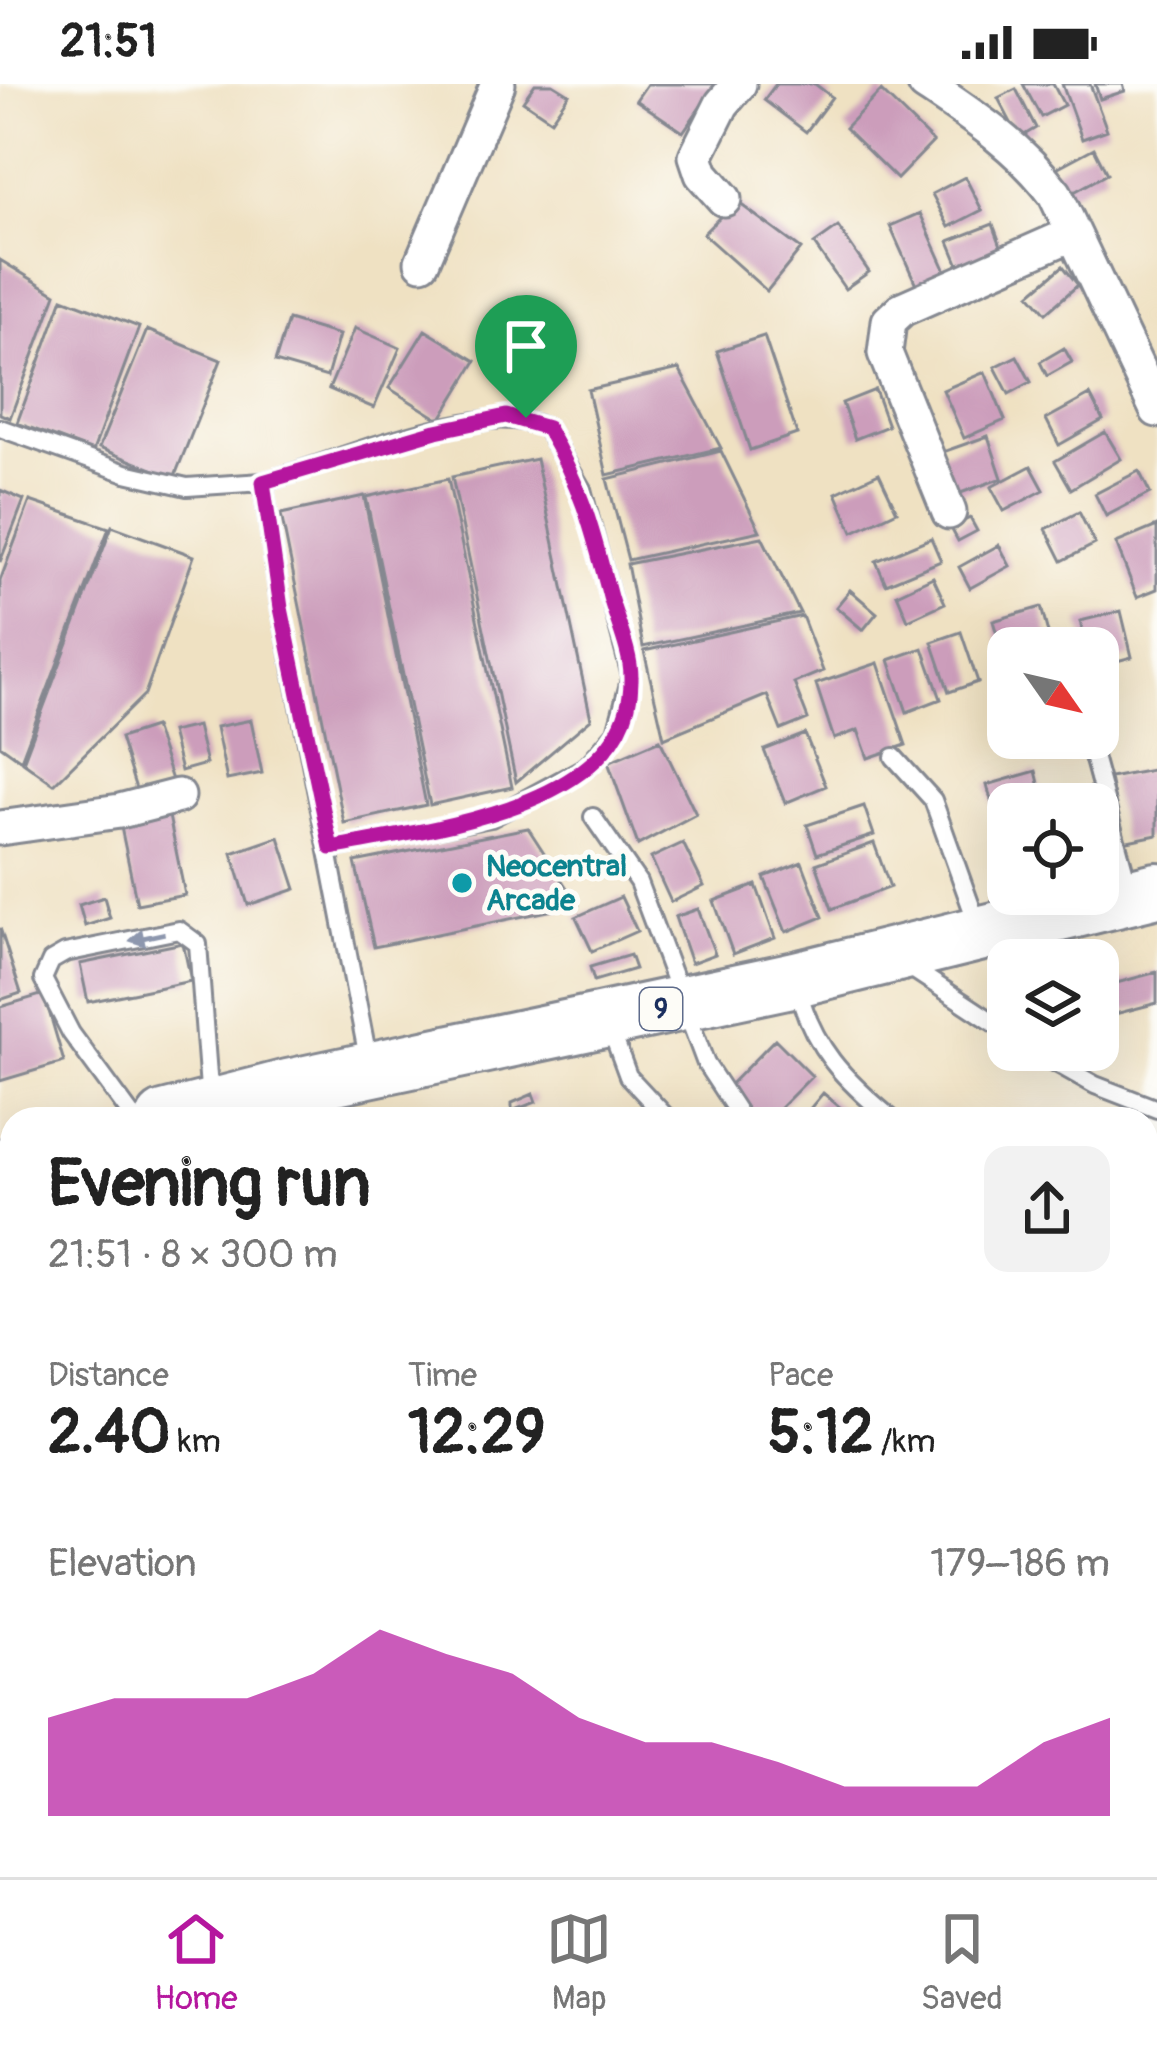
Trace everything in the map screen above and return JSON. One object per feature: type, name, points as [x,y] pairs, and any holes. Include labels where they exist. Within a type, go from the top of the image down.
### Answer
[{"type":"highway","name":"9","points":[[213,1107],[796,980],[1144,893]]},
{"type":"street","points":[[422,262],[498,84]]},
{"type":"street","points":[[724,199],[702,174],[696,155],[739,84]]},
{"type":"street","points":[[925,84],[964,94],[1055,194],[1157,410]]},
{"type":"street","points":[[949,512],[885,353],[889,321],[902,310],[1072,233]]},
{"type":"street","points":[[0,828],[120,812],[178,796]]},
{"type":"lane","points":[[0,428],[126,473],[187,487],[263,482],[436,431],[506,416],[547,428],[582,489],[631,676],[616,731],[587,766],[523,805],[491,818],[331,848]]},
{"type":"lane","points":[[263,482],[281,608],[331,848],[370,1070]]},
{"type":"lane","points":[[894,757],[933,800],[980,932]]},
{"type":"lane","points":[[1096,759],[1144,893]]},
{"type":"lane","points":[[593,817],[638,882],[706,1064],[734,1107]]},
{"type":"lane","points":[[125,1107],[70,1034],[43,979],[51,961],[65,953],[179,930],[198,944],[187,1107]]},
{"type":"lane","points":[[889,954],[987,1018]]},
{"type":"lane","points":[[796,980],[818,1046],[844,1080],[877,1107]]},
{"type":"lane","points":[[608,1021],[628,1076],[657,1107]]},
{"type":"lane","points":[[1071,1071],[1154,1107]]},
{"type":"building","points":[[535,84],[553,84],[569,94],[551,120],[523,101]]},
{"type":"building","points":[[647,84],[716,84],[683,132],[636,100]]},
{"type":"building","points":[[776,84],[815,84],[832,97],[806,132],[764,100]]},
{"type":"building","points":[[1023,84],[1053,84],[1064,105],[1041,117]]},
{"type":"building","points":[[1062,84],[1090,84],[1107,130],[1082,139]]},
{"type":"building","points":[[1095,84],[1123,84],[1125,91],[1100,99]]},
{"type":"building","points":[[1016,89],[1036,128],[1019,138],[998,98]]},
{"type":"building","points":[[881,91],[933,142],[897,179],[845,128]]},
{"type":"building","points":[[1094,148],[1107,174],[1063,198],[1049,172]]},
{"type":"building","points":[[965,177],[982,210],[949,227],[932,194]]},
{"type":"building","points":[[736,201],[801,249],[767,291],[703,234]]},
{"type":"building","points":[[920,213],[949,278],[919,291],[890,226]]},
{"type":"building","points":[[993,224],[1004,254],[961,270],[949,241]]},
{"type":"building","points":[[838,227],[869,272],[845,289],[814,244]]},
{"type":"building","points":[[0,260],[56,294],[10,418],[0,414]]},
{"type":"building","points":[[1063,266],[1078,285],[1046,313],[1030,294]]},
{"type":"building","points":[[63,298],[139,327],[93,451],[17,423]]},
{"type":"building","points":[[288,320],[339,335],[327,377],[275,362]]},
{"type":"building","points":[[355,328],[400,348],[374,408],[329,389]]},
{"type":"building","points":[[147,330],[221,360],[174,478],[99,448]]},
{"type":"building","points":[[425,330],[476,361],[440,420],[389,388]]},
{"type":"building","points":[[764,336],[797,434],[750,450],[717,351]]},
{"type":"building","points":[[1064,348],[1072,362],[1047,376],[1040,362]]},
{"type":"building","points":[[1017,356],[1031,382],[1009,394],[995,367]]},
{"type":"building","points":[[679,369],[721,448],[607,475],[588,390]]},
{"type":"building","points":[[985,372],[1005,420],[964,438],[943,390]]},
{"type":"building","points":[[875,390],[888,426],[855,439],[842,403]]},
{"type":"building","points":[[1090,395],[1103,420],[1059,445],[1046,419]]},
{"type":"building","points":[[1105,432],[1121,459],[1071,489],[1055,461]]},
{"type":"building","points":[[988,436],[1002,478],[955,495],[940,453]]},
{"type":"building","points":[[721,451],[760,531],[628,560],[607,479]]},
{"type":"building","points":[[536,459],[591,719],[516,782],[452,477]]},
{"type":"building","points":[[1031,466],[1044,490],[1004,511],[991,487]]},
{"type":"building","points":[[1139,471],[1150,493],[1106,516],[1095,494]]},
{"type":"building","points":[[879,473],[897,511],[853,532],[836,493]]},
{"type":"building","points":[[448,479],[512,787],[430,805],[366,497]]},
{"type":"building","points":[[0,490],[24,500],[0,562]]},
{"type":"building","points":[[364,496],[426,805],[344,823],[281,514]]},
{"type":"building","points":[[30,501],[109,528],[21,760],[0,745],[0,581]]},
{"type":"building","points":[[1079,512],[1095,544],[1062,561],[1046,529]]},
{"type":"building","points":[[970,518],[977,531],[958,541],[951,528]]},
{"type":"building","points":[[112,526],[194,556],[145,694],[54,784],[23,762]]},
{"type":"building","points":[[1157,526],[1157,589],[1137,597],[1116,543]]},
{"type":"building","points":[[762,537],[800,613],[643,647],[627,564]]},
{"type":"building","points":[[931,538],[941,561],[886,584],[876,561]]},
{"type":"building","points":[[999,545],[1010,566],[970,588],[959,567]]},
{"type":"building","points":[[933,577],[945,603],[908,620],[897,594]]},
{"type":"building","points":[[850,590],[877,613],[863,630],[836,607]]},
{"type":"building","points":[[1041,607],[1046,627],[995,627],[993,621]]},
{"type":"building","points":[[1121,611],[1132,657],[1119,660],[1119,627],[1082,627],[1080,621]]},
{"type":"building","points":[[802,616],[823,671],[794,683],[808,719],[781,730],[767,695],[664,738],[644,651]]},
{"type":"building","points":[[961,632],[978,682],[949,692],[932,642]]},
{"type":"building","points":[[923,648],[941,699],[907,712],[889,660]]},
{"type":"building","points":[[878,663],[906,745],[868,758],[858,730],[834,739],[816,684]]},
{"type":"building","points":[[251,720],[262,773],[227,780],[216,727]]},
{"type":"building","points":[[197,726],[206,764],[181,771],[171,732]]},
{"type":"building","points":[[154,727],[172,780],[137,792],[120,738]]},
{"type":"building","points":[[805,734],[826,786],[785,803],[764,750]]},
{"type":"building","points":[[660,740],[696,814],[638,845],[608,762]]},
{"type":"building","points":[[1157,769],[1157,835],[1123,842],[1119,783],[1111,783],[1110,778]]},
{"type":"building","points":[[1036,771],[1039,783],[994,783]]},
{"type":"building","points":[[864,806],[874,835],[817,854],[807,825]]},
{"type":"building","points":[[169,816],[185,895],[137,904],[121,827]]},
{"type":"building","name":"Neocentral Arcade","points":[[528,828],[578,905],[374,947],[355,862]]},
{"type":"building","points":[[279,837],[296,889],[248,905],[232,853]]},
{"type":"building","points":[[683,843],[704,886],[671,902],[651,858]]},
{"type":"building","points":[[874,843],[890,887],[832,909],[816,864]]},
{"type":"building","points":[[802,862],[823,917],[786,932],[764,877]]},
{"type":"building","points":[[756,885],[775,938],[733,954],[714,901]]},
{"type":"building","points":[[104,897],[110,918],[85,926],[79,905]]},
{"type":"building","points":[[621,897],[637,931],[592,951],[576,917]]},
{"type":"building","points":[[698,909],[715,954],[691,963],[675,917]]},
{"type":"building","points":[[0,928],[21,993],[0,1000]]},
{"type":"building","points":[[183,943],[191,981],[88,1002],[80,964]]},
{"type":"building","points":[[630,955],[635,969],[594,981],[590,967]]},
{"type":"building","points":[[1157,972],[1157,1003],[1119,1013],[1119,982]]},
{"type":"building","points":[[44,994],[64,1062],[0,1081],[0,1007]]},
{"type":"building","points":[[775,1039],[812,1076],[781,1107],[741,1107],[724,1091]]},
{"type":"building","points":[[823,1093],[840,1107],[811,1107]]},
{"type":"building","points":[[533,1094],[536,1102],[523,1107],[512,1107]]},
{"type":"place","name":"Neocentral Arcade","points":[[462,883]]},
{"type":"route","points":[[506,416],[526,418],[547,428],[582,489],[631,676],[616,731],[587,766],[523,805],[491,818],[331,848],[281,608],[263,482],[436,431],[506,416]]}]
